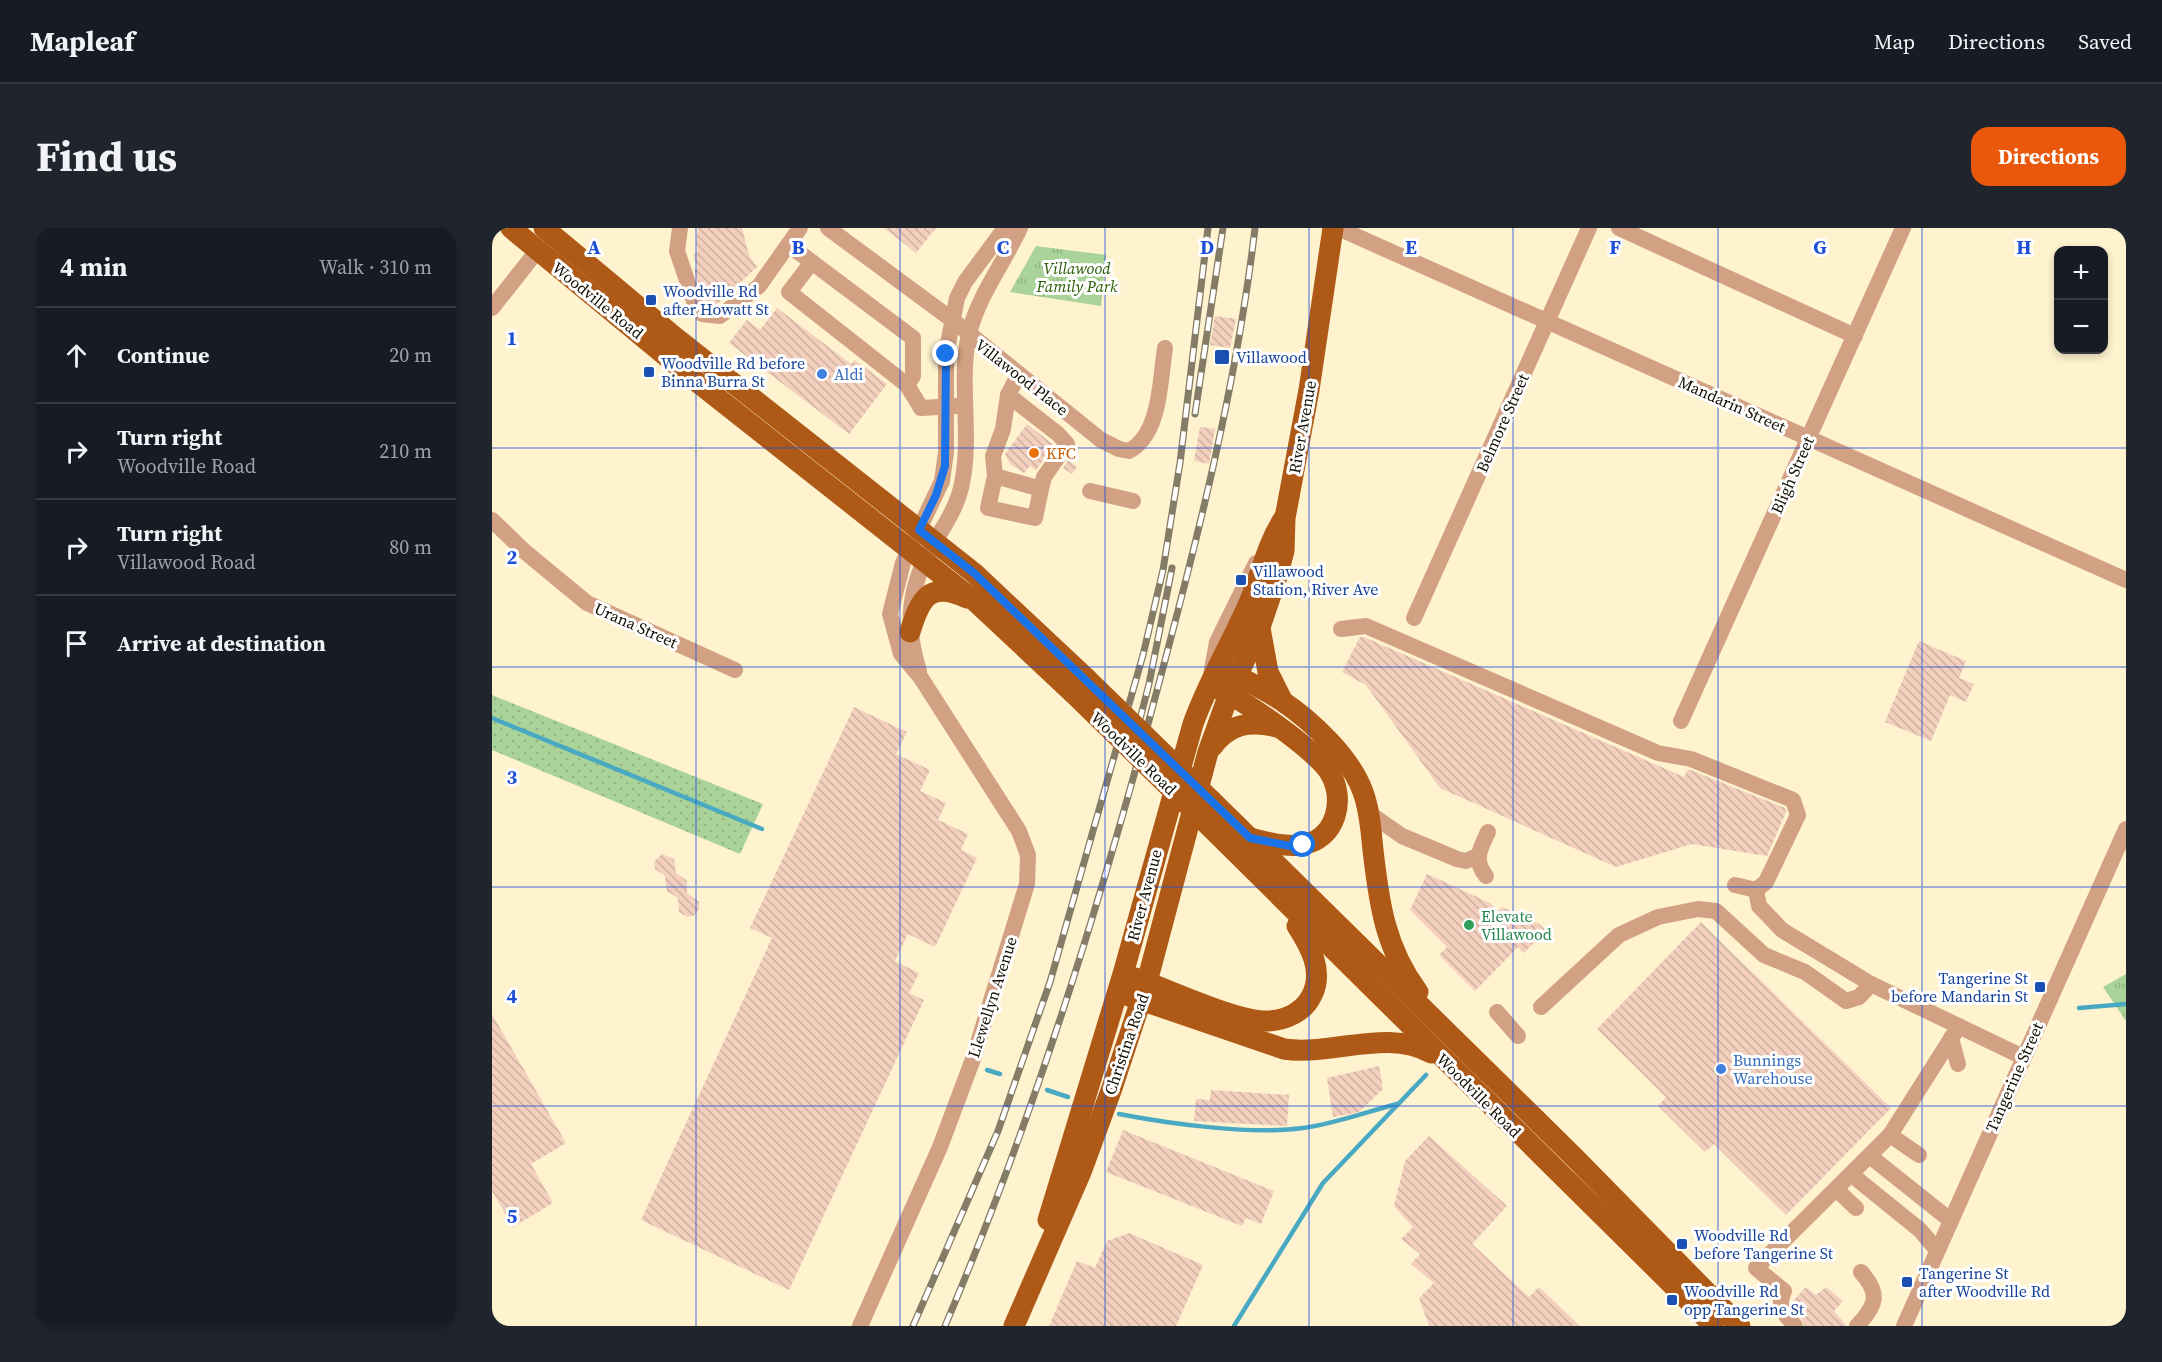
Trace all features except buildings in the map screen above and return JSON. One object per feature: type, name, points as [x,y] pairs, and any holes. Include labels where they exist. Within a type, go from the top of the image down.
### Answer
[{"type":"main road","name":"Woodville Road","points":[[510,228],[696,381],[917,554],[1080,686],[1211,800],[1740,1326]]},
{"type":"main road","name":"River Avenue","points":[[1208,752],[1233,685],[1260,627],[1284,551],[1285,518],[1311,379],[1333,228]]},
{"type":"main road","name":"Woodville Road","points":[[549,229],[676,338],[974,573],[1204,821],[1714,1326]]},
{"type":"main road","points":[[537,251],[549,229]]},
{"type":"main road","name":"River Avenue","points":[[1032,1283],[1062,1167],[1120,983],[1186,745],[1213,675],[1249,603],[1270,543],[1285,518]]},
{"type":"main road","points":[[910,632],[919,605],[927,595],[935,592],[948,592],[976,602]]},
{"type":"main road","points":[[1260,627],[1268,672],[1282,700],[1338,751],[1358,781],[1369,813],[1379,899],[1387,938],[1408,979],[1452,1038]]},
{"type":"main road","points":[[1213,675],[1233,685],[1282,700]]},
{"type":"main road","points":[[1233,685],[1277,728],[1327,770],[1339,796],[1338,810],[1326,832],[1316,840],[1303,845],[1290,846],[1250,838]]},
{"type":"main road","points":[[1208,752],[1224,733],[1234,727],[1252,723],[1277,728]]},
{"type":"main road","name":"Christina Road","points":[[1014,1326],[1081,1172],[1144,991],[1208,752]]},
{"type":"main road","points":[[1120,983],[1254,1020],[1267,1022],[1294,1014],[1305,1007],[1313,994],[1316,966],[1303,935],[1278,896]]},
{"type":"main road","points":[[1144,991],[1284,1049],[1303,1052],[1393,1042],[1421,1047],[1445,1061]]},
{"type":"street","points":[[680,228],[677,251],[695,304],[702,314],[712,317],[720,316],[759,286],[800,228]]},
{"type":"street","name":"Villawood Place","points":[[828,228],[951,320],[1101,440],[1119,449],[1130,451],[1146,437],[1153,416],[1165,348]]},
{"type":"street","points":[[917,554],[927,535],[942,481],[946,452],[946,354],[951,320],[960,290],[1005,228]]},
{"type":"street","points":[[927,535],[946,524],[961,490],[964,456],[964,374],[969,335],[984,295],[1020,228]]},
{"type":"street","name":"Mandarin Street","points":[[1338,228],[2126,580]]},
{"type":"street","name":"Belmore Street","points":[[1414,618],[1589,228]]},
{"type":"street","points":[[1618,228],[1855,336]]},
{"type":"street","name":"Bligh Street","points":[[1681,722],[1903,228]]},
{"type":"street","points":[[789,245],[913,338],[913,376],[907,385]]},
{"type":"street","points":[[492,308],[537,251]]},
{"type":"street","points":[[812,262],[789,292],[907,385],[921,408],[964,406]]},
{"type":"street","points":[[1008,395],[1059,434],[1067,444],[1044,477],[1035,518],[988,508],[995,476],[993,456],[1003,429],[1008,395],[1019,374]]},
{"type":"street","points":[[964,456],[993,456]]},
{"type":"street","points":[[995,476],[1041,489]]},
{"type":"street","points":[[1090,491],[1133,501]]},
{"type":"street","name":"Urana Street","points":[[492,520],[587,603],[735,670]]},
{"type":"street","name":"Llewellyn Avenue","points":[[917,554],[910,602],[910,632],[921,678]]},
{"type":"street","name":"Llewellyn Avenue","points":[[860,1326],[917,1202],[973,1059],[1023,902],[1029,868],[1019,831],[921,678],[901,654],[895,642],[890,614],[897,581],[917,554]]},
{"type":"street","points":[[1341,629],[1366,626],[1658,753],[1691,759],[1793,800],[1798,815],[1766,882],[1756,890]]},
{"type":"street","points":[[1369,813],[1402,836],[1457,859],[1466,861],[1478,856]]},
{"type":"street","name":"Tangerine Street","points":[[1904,1326],[2126,829]]},
{"type":"street","points":[[1486,876],[1479,867],[1478,856],[1488,832]]},
{"type":"street","points":[[1734,885],[1756,890]]},
{"type":"street","points":[[1756,890],[1759,906],[1782,930],[1955,1032],[2023,1057]]},
{"type":"street","points":[[1541,1007],[1619,935],[1658,917],[1698,909],[1716,911],[1764,955],[1805,972],[1846,1001],[1859,997],[1871,984]]},
{"type":"street","points":[[1497,1012],[1518,1036]]},
{"type":"street","points":[[1955,1032],[1958,1064]]},
{"type":"street","points":[[1796,1326],[1780,1309],[1779,1300],[1784,1292],[1756,1268],[1871,1157],[1890,1135],[1955,1032]]},
{"type":"street","points":[[1890,1135],[1919,1155]]},
{"type":"street","points":[[1871,1157],[1950,1220]]},
{"type":"street","points":[[1852,1175],[1920,1230],[1937,1250]]},
{"type":"street","points":[[1837,1190],[1856,1208]]},
{"type":"street","points":[[1857,1326],[1870,1313],[1875,1296],[1871,1282],[1861,1272]]},
{"type":"green space","name":"Villawood Family Park","points":[[1036,246],[1106,255],[1101,306],[1010,292]]},
{"type":"green space","points":[[1075,263],[1097,267],[1094,289],[1071,285]]},
{"type":"green space","points":[[492,695],[763,804],[740,854],[492,750]]},
{"type":"green space","points":[[2126,974],[2126,1021],[2103,987]]},
{"type":"waterway","points":[[492,718],[762,829]]},
{"type":"waterway","points":[[2079,1008],[2126,1004]]},
{"type":"waterway","points":[[987,1070],[1000,1074]]},
{"type":"waterway","points":[[1234,1326],[1323,1183],[1426,1075]]},
{"type":"waterway","points":[[1047,1090],[1068,1097]]},
{"type":"waterway","points":[[1119,1114],[1211,1127],[1282,1130],[1326,1124],[1397,1104]]},
{"type":"railway","points":[[913,1326],[998,1131],[1050,982],[1143,655],[1163,570],[1180,463],[1208,228]]},
{"type":"railway","points":[[1195,414],[1223,228]]},
{"type":"railway","points":[[945,1326],[1037,1088],[1089,928],[1137,765],[1215,457],[1238,343],[1255,228]]},
{"type":"railway","points":[[1132,750],[1149,684],[1172,568]]},
{"type":"place","name":"Woodville Rd after Howatt St","points":[[651,300]]},
{"type":"place","name":"Villawood","points":[[1222,357]]},
{"type":"place","name":"Woodville Rd before Binna Burra St","points":[[649,372]]},
{"type":"place","name":"Aldi","points":[[822,374]]},
{"type":"place","name":"KFC","points":[[1034,453]]},
{"type":"place","name":"Villawood Station, River Ave","points":[[1241,580]]},
{"type":"place","name":"Elevate Villawood","points":[[1469,925]]},
{"type":"place","name":"Tangerine St before Mandarin St","points":[[2040,987]]},
{"type":"place","name":"Bunnings Warehouse","points":[[1721,1069]]},
{"type":"place","name":"Woodville Rd before Tangerine St","points":[[1682,1244]]},
{"type":"place","name":"Tangerine St after Woodville Rd","points":[[1907,1282]]},
{"type":"place","name":"Woodville Rd opp Tangerine St","points":[[1672,1300]]},
{"type":"route","points":[[946,354],[945,466],[942,481],[930,511],[919,530],[974,573],[1250,838],[1290,846],[1303,845]]}]
